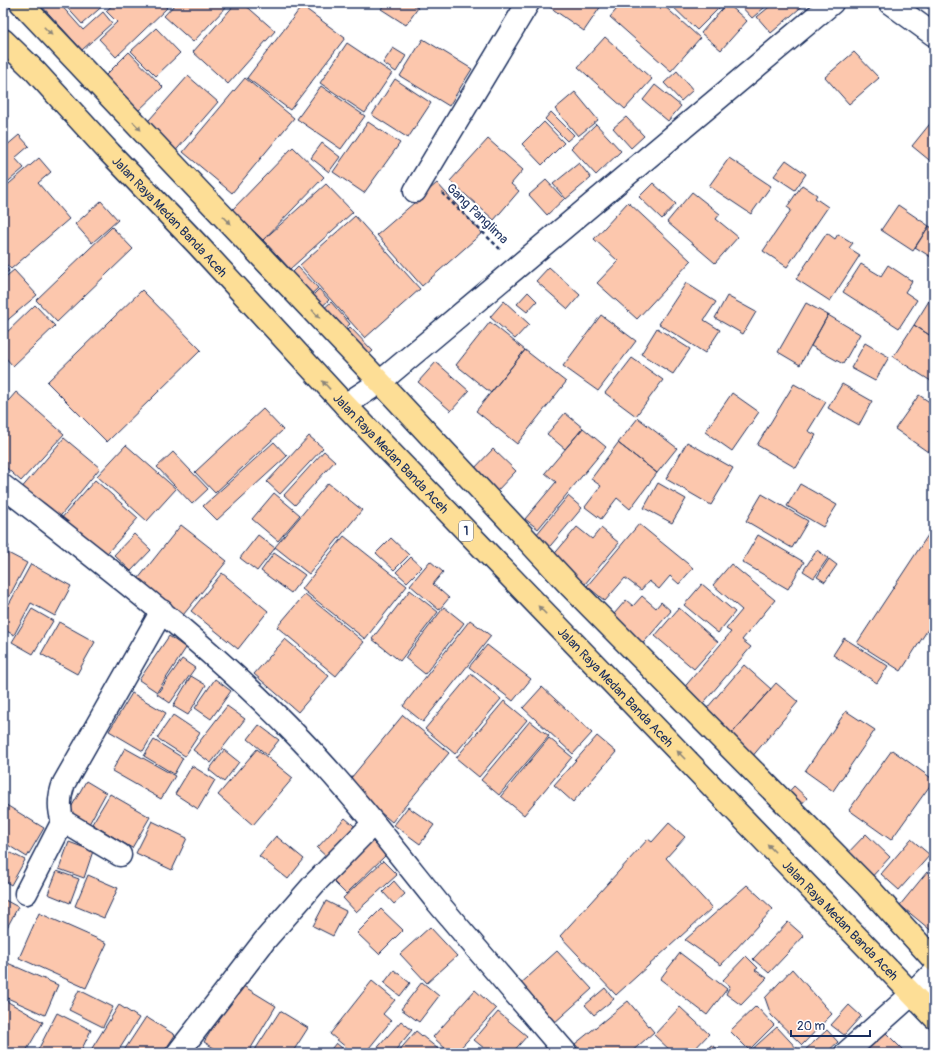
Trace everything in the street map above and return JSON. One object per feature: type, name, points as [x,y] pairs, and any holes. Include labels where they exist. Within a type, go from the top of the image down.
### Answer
[{"type":"highway","points":[[21,3],[380,382],[571,587],[867,886],[934,960]]},
{"type":"highway","name":"Jalan Raya Medan Banda Aceh","points":[[3,40],[35,71],[110,153],[198,244],[345,405],[934,1017]]},
{"type":"street","points":[[420,183],[528,3]]},
{"type":"street","points":[[345,405],[380,382],[832,3]]},
{"type":"street","points":[[890,3],[934,35]]},
{"type":"street","points":[[3,486],[162,611],[197,641],[300,738],[337,779],[485,959],[566,1053]]},
{"type":"street","points":[[26,893],[63,821],[59,806],[60,794],[64,783],[162,611]]},
{"type":"street","points":[[63,821],[120,856]]},
{"type":"street","points":[[178,1053],[265,940],[315,883],[373,824]]},
{"type":"street","points":[[846,1053],[912,994],[934,972]]},
{"type":"path","name":"Gang Panglima","points":[[420,183],[518,266]]},
{"type":"building","points":[[39,3],[59,3],[83,30],[103,12],[112,23],[82,50]]},
{"type":"building","points":[[63,3],[106,3],[82,24]]},
{"type":"building","points":[[115,3],[162,3],[167,8],[116,57],[99,39],[117,22],[106,11]]},
{"type":"building","points":[[176,3],[230,3],[193,42],[164,16]]},
{"type":"building","points":[[236,3],[243,3],[275,31],[228,84],[193,52]]},
{"type":"building","points":[[385,3],[410,3],[418,8],[406,25],[381,9]]},
{"type":"building","points":[[544,3],[603,3],[584,31]]},
{"type":"building","points":[[622,3],[661,3],[700,38],[671,71],[610,17]]},
{"type":"building","points":[[669,3],[724,3],[697,30]]},
{"type":"building","points":[[727,3],[747,21],[721,50],[701,33]]},
{"type":"building","points":[[738,3],[770,3],[752,18]]},
{"type":"building","points":[[774,3],[806,3],[771,33],[757,17]]},
{"type":"building","points":[[921,3],[932,3],[928,8]]},
{"type":"building","points":[[302,6],[345,38],[290,110],[247,78]]},
{"type":"building","points":[[156,28],[180,53],[156,76],[131,51]]},
{"type":"building","points":[[605,37],[652,79],[625,109],[578,67]]},
{"type":"building","points":[[423,39],[472,69],[449,106],[400,76]]},
{"type":"building","points":[[347,43],[392,73],[365,113],[320,83]]},
{"type":"building","points":[[393,48],[406,56],[396,72],[383,63]]},
{"type":"building","points":[[129,52],[163,87],[135,114],[101,80]]},
{"type":"building","points":[[854,52],[879,78],[849,104],[825,77]]},
{"type":"building","points":[[677,71],[693,90],[681,101],[664,83]]},
{"type":"building","points":[[188,76],[218,102],[172,155],[142,128]]},
{"type":"building","points":[[245,78],[294,118],[232,193],[183,152]]},
{"type":"building","points":[[395,79],[431,103],[408,138],[372,115]]},
{"type":"building","points":[[655,85],[681,106],[668,121],[643,100]]},
{"type":"building","points":[[321,86],[365,116],[341,149],[297,119]]},
{"type":"building","points":[[575,92],[598,120],[578,136],[555,109]]},
{"type":"building","points":[[3,111],[9,118],[3,124]]},
{"type":"building","points":[[551,112],[574,135],[567,141],[545,119]]},
{"type":"building","points":[[626,117],[644,136],[631,148],[613,128]]},
{"type":"building","points":[[933,120],[934,121],[934,164],[912,146]]},
{"type":"building","points":[[368,122],[400,143],[364,193],[333,172]]},
{"type":"building","points":[[544,122],[564,143],[542,165],[522,144]]},
{"type":"building","points":[[596,124],[621,151],[596,175],[571,148]]},
{"type":"building","points":[[19,135],[29,146],[15,158],[24,168],[3,186],[3,146],[5,147]]},
{"type":"building","points":[[488,139],[523,170],[511,184],[519,191],[494,220],[450,181]]},
{"type":"building","points":[[322,143],[340,157],[329,172],[311,158]]},
{"type":"building","points":[[293,147],[324,177],[263,240],[232,210]]},
{"type":"building","points":[[39,158],[51,172],[38,183],[69,219],[11,269],[3,261],[3,189]]},
{"type":"building","points":[[729,158],[771,186],[751,214],[709,186]]},
{"type":"building","points":[[786,160],[806,174],[795,190],[774,176]]},
{"type":"building","points":[[579,163],[591,178],[566,199],[553,184]]},
{"type":"building","points":[[546,180],[564,199],[547,215],[529,195]]},
{"type":"building","points":[[437,183],[482,233],[422,286],[377,235]]},
{"type":"building","points":[[653,183],[676,204],[662,219],[639,197]]},
{"type":"building","points":[[326,184],[353,212],[290,269],[263,240]]},
{"type":"building","points":[[802,185],[817,195],[815,198],[828,207],[787,267],[763,251],[791,210],[787,207]]},
{"type":"building","points":[[692,192],[720,214],[716,219],[738,237],[715,263],[667,222]]},
{"type":"building","points":[[101,201],[118,220],[92,243],[75,224]]},
{"type":"building","points":[[628,202],[691,261],[637,319],[597,283],[618,261],[594,239]]},
{"type":"building","points":[[898,205],[929,226],[913,251],[881,230]]},
{"type":"building","points":[[355,216],[420,289],[365,338],[300,265]]},
{"type":"building","points":[[929,226],[934,229],[934,259],[915,247]]},
{"type":"building","points":[[112,227],[133,249],[57,322],[36,300]]},
{"type":"building","points":[[827,233],[835,239],[838,234],[853,243],[849,248],[860,255],[830,301],[796,279]]},
{"type":"building","points":[[3,264],[9,271],[3,275]]},
{"type":"building","points":[[861,264],[881,276],[888,265],[912,281],[905,292],[917,300],[899,328],[843,292]]},
{"type":"building","points":[[298,267],[318,288],[306,299],[287,278]]},
{"type":"building","points":[[549,267],[580,295],[568,309],[536,281]]},
{"type":"building","points":[[14,270],[37,295],[3,324],[3,279]]},
{"type":"building","points":[[686,283],[716,302],[704,320],[720,330],[705,353],[659,324]]},
{"type":"building","points":[[319,289],[329,300],[318,310],[308,300]]},
{"type":"building","points":[[142,290],[201,350],[107,442],[47,382]]},
{"type":"building","points":[[528,292],[537,301],[527,312],[517,304]]},
{"type":"building","points":[[727,296],[756,312],[743,334],[715,318]]},
{"type":"building","points":[[932,296],[934,297],[934,338],[914,325]]},
{"type":"building","points":[[504,301],[529,324],[515,339],[490,317]]},
{"type":"building","points":[[331,302],[350,324],[339,334],[320,312]]},
{"type":"building","points":[[806,303],[828,315],[800,365],[778,352]]},
{"type":"building","points":[[35,305],[55,326],[13,366],[3,355],[3,336]]},
{"type":"building","points":[[601,315],[636,341],[598,391],[563,366]]},
{"type":"building","points":[[828,315],[860,334],[843,364],[811,346]]},
{"type":"building","points":[[490,322],[525,350],[491,393],[456,365]]},
{"type":"building","points":[[914,325],[934,338],[934,383],[893,357]]},
{"type":"building","points":[[350,327],[373,351],[362,360],[340,337]]},
{"type":"building","points":[[657,328],[690,349],[673,374],[641,354]]},
{"type":"building","points":[[865,343],[889,357],[875,381],[851,368]]},
{"type":"building","points":[[525,350],[566,382],[517,444],[476,411]]},
{"type":"building","points":[[632,358],[663,380],[636,416],[605,393]]},
{"type":"building","points":[[436,362],[469,391],[451,411],[418,382]]},
{"type":"building","points":[[794,384],[826,402],[808,431],[816,435],[796,468],[757,445]]},
{"type":"building","points":[[842,384],[872,401],[859,425],[828,408]]},
{"type":"building","points":[[16,392],[64,434],[21,481],[3,465],[3,407]]},
{"type":"building","points":[[732,393],[759,412],[732,451],[705,432]]},
{"type":"building","points":[[919,395],[934,405],[934,443],[928,452],[895,429]]},
{"type":"building","points":[[263,409],[283,430],[215,493],[195,472]]},
{"type":"building","points":[[565,413],[583,428],[565,449],[547,434]]},
{"type":"building","points":[[638,418],[677,448],[657,473],[618,443]]},
{"type":"building","points":[[583,428],[606,447],[538,529],[525,519],[556,482],[545,473]]},
{"type":"building","points":[[309,436],[323,448],[280,494],[267,482]]},
{"type":"building","points":[[64,438],[100,468],[57,520],[20,490]]},
{"type":"building","points":[[274,442],[287,456],[217,520],[203,506]]},
{"type":"building","points":[[687,442],[733,468],[711,505],[666,479]]},
{"type":"building","points":[[618,443],[657,473],[630,509],[617,498],[601,519],[585,507],[601,486],[591,479]]},
{"type":"building","points":[[126,445],[176,489],[147,521],[97,476]]},
{"type":"building","points":[[493,449],[516,471],[495,493],[472,471]]},
{"type":"building","points":[[324,451],[335,461],[295,505],[284,495]]},
{"type":"building","points":[[173,452],[208,489],[192,504],[157,467]]},
{"type":"building","points":[[95,480],[138,518],[102,559],[59,521]]},
{"type":"building","points":[[328,483],[362,510],[309,574],[275,547]]},
{"type":"building","points":[[658,483],[686,499],[672,523],[644,508]]},
{"type":"building","points":[[800,484],[837,505],[823,527],[787,506]]},
{"type":"building","points":[[274,493],[300,515],[278,541],[252,519]]},
{"type":"building","points":[[762,494],[808,521],[792,548],[746,521]]},
{"type":"building","points":[[568,496],[582,508],[546,551],[532,540]]},
{"type":"building","points":[[639,524],[693,568],[679,584],[670,576],[659,589],[649,581],[641,590],[625,578],[605,601],[587,586]]},
{"type":"building","points":[[181,525],[227,561],[179,620],[134,584]]},
{"type":"building","points":[[934,526],[934,620],[901,671],[857,643]]},
{"type":"building","points":[[577,527],[592,539],[601,528],[619,543],[585,584],[552,557]]},
{"type":"building","points":[[134,534],[151,550],[131,571],[114,555]]},
{"type":"building","points":[[258,535],[275,548],[257,571],[240,558]]},
{"type":"building","points":[[758,535],[804,562],[788,589],[742,562]]},
{"type":"building","points":[[344,536],[407,586],[365,639],[302,589]]},
{"type":"building","points":[[391,538],[409,555],[394,570],[376,553]]},
{"type":"building","points":[[3,543],[9,546],[3,557]]},
{"type":"building","points":[[817,550],[828,558],[814,578],[803,571]]},
{"type":"building","points":[[8,553],[27,563],[3,608],[3,562]]},
{"type":"building","points":[[274,553],[305,575],[291,593],[261,571]]},
{"type":"building","points":[[411,557],[422,567],[407,582],[396,572]]},
{"type":"building","points":[[829,559],[837,565],[825,582],[817,577]]},
{"type":"building","points":[[430,561],[443,572],[433,584],[449,598],[439,610],[410,585]]},
{"type":"building","points":[[31,564],[71,586],[55,616],[31,603],[14,635],[3,629],[3,615]]},
{"type":"building","points":[[731,564],[775,600],[742,640],[751,647],[700,707],[682,690],[731,632],[726,629],[742,610],[713,585]]},
{"type":"building","points":[[222,573],[268,611],[238,649],[191,611]]},
{"type":"building","points":[[702,584],[735,612],[718,633],[684,605]]},
{"type":"building","points":[[410,590],[438,612],[400,661],[372,639]]},
{"type":"building","points":[[305,594],[364,642],[336,676],[277,627]]},
{"type":"building","points":[[642,596],[656,608],[661,602],[671,611],[639,648],[608,621],[626,600],[633,606]]},
{"type":"building","points":[[444,607],[464,623],[425,674],[405,658]]},
{"type":"building","points":[[679,608],[718,642],[694,669],[655,636]]},
{"type":"building","points":[[32,609],[53,621],[33,654],[12,642]]},
{"type":"building","points":[[470,620],[491,636],[423,722],[403,706]]},
{"type":"building","points":[[59,622],[95,642],[77,674],[41,654]]},
{"type":"building","points":[[169,636],[186,648],[157,692],[139,680]]},
{"type":"building","points":[[844,638],[888,666],[877,683],[833,655]]},
{"type":"building","points":[[285,639],[329,676],[298,712],[254,674]]},
{"type":"building","points":[[487,645],[531,679],[513,701],[469,667]]},
{"type":"building","points":[[182,659],[195,668],[170,703],[157,694]]},
{"type":"building","points":[[744,665],[771,689],[728,738],[701,715]]},
{"type":"building","points":[[471,674],[501,699],[455,754],[425,729]]},
{"type":"building","points":[[191,676],[206,685],[188,715],[173,706]]},
{"type":"building","points":[[215,679],[231,691],[211,719],[195,708]]},
{"type":"building","points":[[776,683],[798,702],[751,758],[728,738]]},
{"type":"building","points":[[542,687],[592,733],[573,754],[523,708]]},
{"type":"building","points":[[132,693],[166,713],[143,751],[109,731]]},
{"type":"building","points":[[504,701],[527,720],[479,777],[456,758]]},
{"type":"building","points":[[227,706],[245,719],[211,763],[193,750]]},
{"type":"building","points":[[846,711],[875,730],[833,791],[805,771]]},
{"type":"building","points":[[173,715],[200,733],[185,756],[157,738]]},
{"type":"building","points":[[403,715],[449,753],[392,822],[346,784]]},
{"type":"building","points":[[530,721],[549,736],[499,795],[481,780]]},
{"type":"building","points":[[259,725],[279,740],[267,755],[248,739]]},
{"type":"building","points":[[597,736],[616,752],[573,802],[554,785]]},
{"type":"building","points":[[549,738],[572,757],[524,815],[501,796]]},
{"type":"building","points":[[154,740],[183,758],[174,774],[144,756]]},
{"type":"building","points":[[125,748],[175,776],[161,799],[112,771]]},
{"type":"building","points":[[257,749],[293,778],[253,825],[218,795]]},
{"type":"building","points":[[224,750],[239,762],[224,782],[209,770]]},
{"type":"building","points":[[892,750],[934,780],[891,840],[849,810]]},
{"type":"building","points":[[192,766],[215,780],[198,809],[175,794]]},
{"type":"building","points":[[86,781],[106,793],[89,824],[68,813]]},
{"type":"building","points":[[794,786],[807,798],[799,807],[785,796]]},
{"type":"building","points":[[110,794],[150,817],[132,848],[92,824]]},
{"type":"building","points":[[3,803],[44,828],[27,857],[3,842]]},
{"type":"building","points":[[408,807],[434,825],[420,844],[394,825]]},
{"type":"building","points":[[345,818],[359,830],[330,860],[317,848]]},
{"type":"building","points":[[152,821],[187,838],[172,870],[136,853]]},
{"type":"building","points":[[669,823],[685,837],[666,858],[712,908],[616,995],[560,936],[648,839],[652,842]]},
{"type":"building","points":[[866,834],[890,857],[868,881],[843,858]]},
{"type":"building","points":[[276,836],[304,859],[288,879],[259,856]]},
{"type":"building","points":[[911,839],[930,855],[899,890],[881,874]]},
{"type":"building","points":[[371,840],[386,855],[346,894],[331,879]]},
{"type":"building","points":[[69,842],[93,851],[84,878],[59,869]]},
{"type":"building","points":[[3,849],[25,860],[11,885],[3,880]]},
{"type":"building","points":[[934,859],[934,871],[928,866]]},
{"type":"building","points":[[383,861],[397,875],[356,912],[343,898]]},
{"type":"building","points":[[57,871],[79,879],[70,903],[48,894]]},
{"type":"building","points":[[927,872],[934,878],[934,933],[900,905]]},
{"type":"building","points":[[88,875],[118,888],[104,918],[75,906]]},
{"type":"building","points":[[394,881],[405,894],[394,904],[383,892]]},
{"type":"building","points":[[747,885],[773,909],[721,965],[685,940]]},
{"type":"building","points":[[3,899],[18,907],[3,935]]},
{"type":"building","points":[[326,901],[346,911],[333,936],[313,926]]},
{"type":"building","points":[[381,909],[403,930],[379,954],[357,933]]},
{"type":"building","points":[[39,913],[107,943],[86,988],[19,958]]},
{"type":"building","points":[[788,922],[804,936],[769,973],[753,959]]},
{"type":"building","points":[[430,927],[457,956],[427,983],[400,954]]},
{"type":"building","points":[[557,951],[592,989],[553,1024],[518,986]]},
{"type":"building","points":[[680,953],[727,989],[707,1015],[660,979]]},
{"type":"building","points":[[746,956],[758,968],[755,970],[767,978],[741,1005],[726,994],[730,986],[723,980]]},
{"type":"building","points":[[3,961],[58,985],[45,1015],[3,996]]},
{"type":"building","points":[[792,969],[832,1014],[802,1045],[771,1015],[765,998]]},
{"type":"building","points":[[394,970],[410,983],[400,996],[384,983]]},
{"type":"building","points":[[372,981],[395,1000],[383,1014],[391,1021],[365,1053],[353,1053],[330,1034]]},
{"type":"building","points":[[422,982],[439,996],[419,1022],[401,1009]]},
{"type":"building","points":[[240,984],[276,1006],[248,1053],[222,1053],[204,1042]]},
{"type":"building","points":[[605,988],[614,999],[594,1015],[585,1005]]},
{"type":"building","points":[[79,990],[113,1007],[103,1027],[69,1010]]},
{"type":"building","points":[[475,990],[496,1009],[456,1053],[450,1053],[433,1037]]},
{"type":"building","points":[[3,999],[43,1022],[25,1053],[3,1053]]},
{"type":"building","points":[[628,1001],[654,1032],[630,1053],[583,1053],[575,1044]]},
{"type":"building","points":[[119,1005],[139,1018],[117,1053],[89,1053]]},
{"type":"building","points":[[849,1005],[861,1016],[844,1035],[831,1025]]},
{"type":"building","points":[[756,1006],[774,1025],[749,1050],[730,1031]]},
{"type":"building","points":[[680,1007],[709,1034],[691,1053],[673,1053],[654,1035]]},
{"type":"building","points":[[280,1011],[308,1028],[292,1053],[253,1053]]},
{"type":"building","points":[[498,1012],[527,1036],[512,1053],[490,1053],[474,1040]]},
{"type":"building","points":[[57,1013],[91,1030],[80,1053],[45,1053],[38,1050]]},
{"type":"building","points":[[146,1017],[175,1035],[163,1053],[124,1053],[123,1052]]},
{"type":"building","points":[[401,1021],[412,1030],[393,1053],[373,1053]]},
{"type":"building","points":[[777,1027],[801,1053],[749,1052]]},
{"type":"building","points":[[882,1029],[906,1053],[871,1053],[864,1046]]},
{"type":"building","points":[[827,1030],[838,1042],[826,1053],[806,1053],[804,1051]]},
{"type":"building","points":[[416,1031],[443,1053],[397,1053]]},
{"type":"building","points":[[336,1043],[348,1053],[328,1053]]},
{"type":"building","points":[[711,1045],[726,1053],[707,1053]]}]
